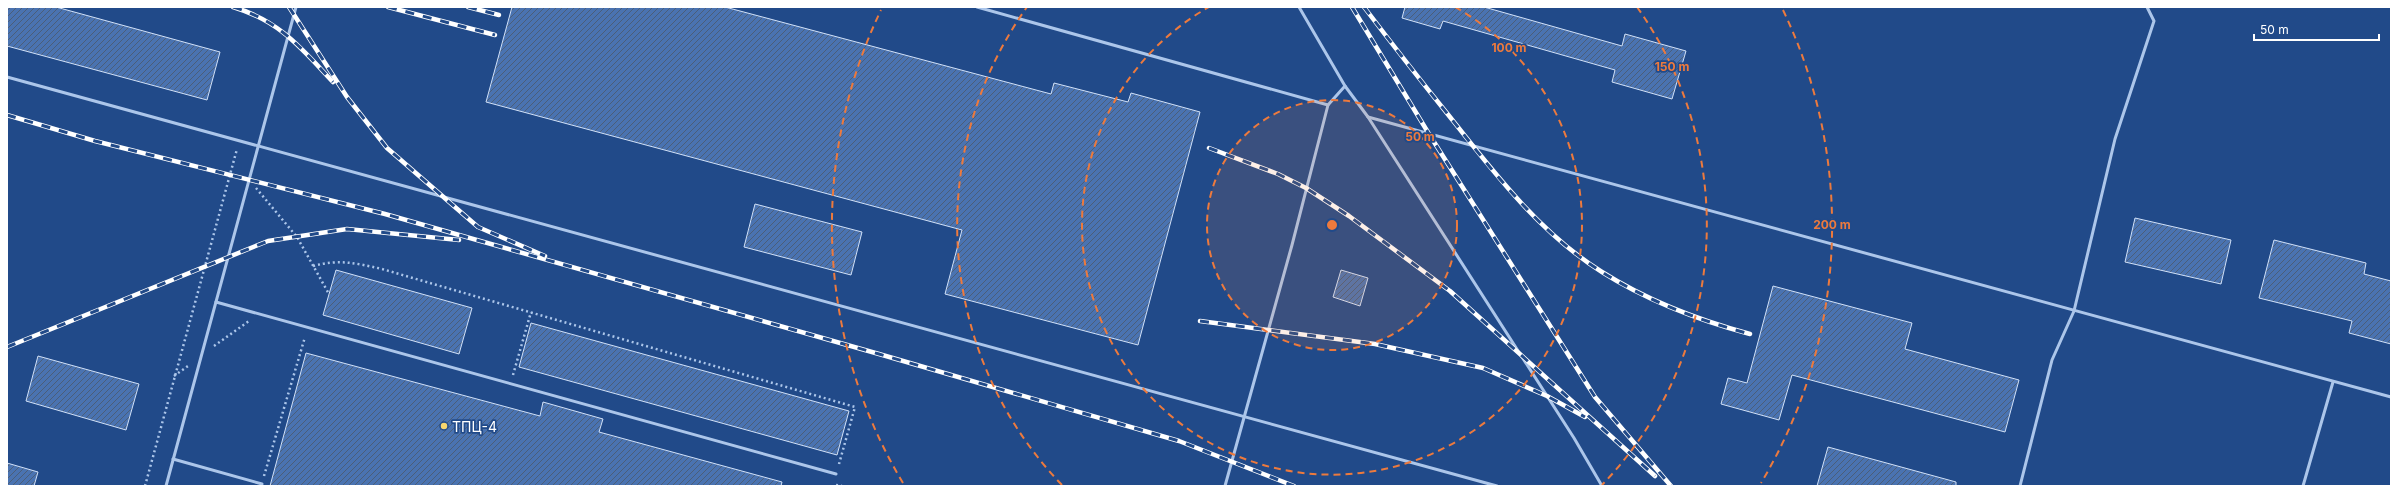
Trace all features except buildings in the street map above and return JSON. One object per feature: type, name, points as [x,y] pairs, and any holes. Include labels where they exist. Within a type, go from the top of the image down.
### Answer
[{"type":"lane","points":[[166,486],[257,146],[296,7]]},
{"type":"lane","points":[[977,7],[1328,105]]},
{"type":"lane","points":[[1299,7],[1345,86],[1368,117],[1574,438],[1602,486]]},
{"type":"lane","points":[[2020,486],[2052,360],[2074,311],[2115,139],[2154,21],[2147,7]]},
{"type":"lane","points":[[7,77],[1497,486]]},
{"type":"lane","points":[[1225,486],[1328,105],[1345,86]]},
{"type":"lane","points":[[1368,117],[2391,397]]},
{"type":"lane","points":[[216,302],[836,474]]},
{"type":"lane","points":[[2303,486],[2333,382]]},
{"type":"lane","points":[[173,459],[262,485]]},
{"type":"path","points":[[145,486],[240,142]]},
{"type":"path","points":[[248,180],[297,236],[329,294]]},
{"type":"path","points":[[313,266],[332,261],[346,261],[531,312],[855,407],[836,474]]},
{"type":"path","points":[[510,384],[531,312]]},
{"type":"path","points":[[174,377],[259,314]]},
{"type":"path","points":[[262,485],[308,327]]},
{"type":"railway","points":[[233,7],[264,20],[277,28],[300,47],[333,82]]},
{"type":"railway","points":[[289,7],[347,97],[387,148],[478,227],[545,256]]},
{"type":"railway","points":[[388,7],[495,35]]},
{"type":"railway","points":[[468,7],[499,15]]},
{"type":"railway","points":[[1352,7],[1429,134],[1595,397],[1671,486]]},
{"type":"railway","points":[[1364,7],[1501,181],[1559,240],[1602,272],[1655,301],[1692,316],[1750,334]]},
{"type":"railway","points":[[7,115],[95,141],[385,214],[879,354],[1179,441],[1294,486]]},
{"type":"railway","points":[[1209,148],[1278,174],[1306,188],[1349,216],[1450,291],[1655,476]]},
{"type":"railway","points":[[7,347],[268,241],[347,229],[459,240]]},
{"type":"railway","points":[[1200,321],[1375,344],[1483,368],[1547,396],[1585,417]]},
{"type":"place","name":"ТПЦ-4","points":[[444,426]]}]
